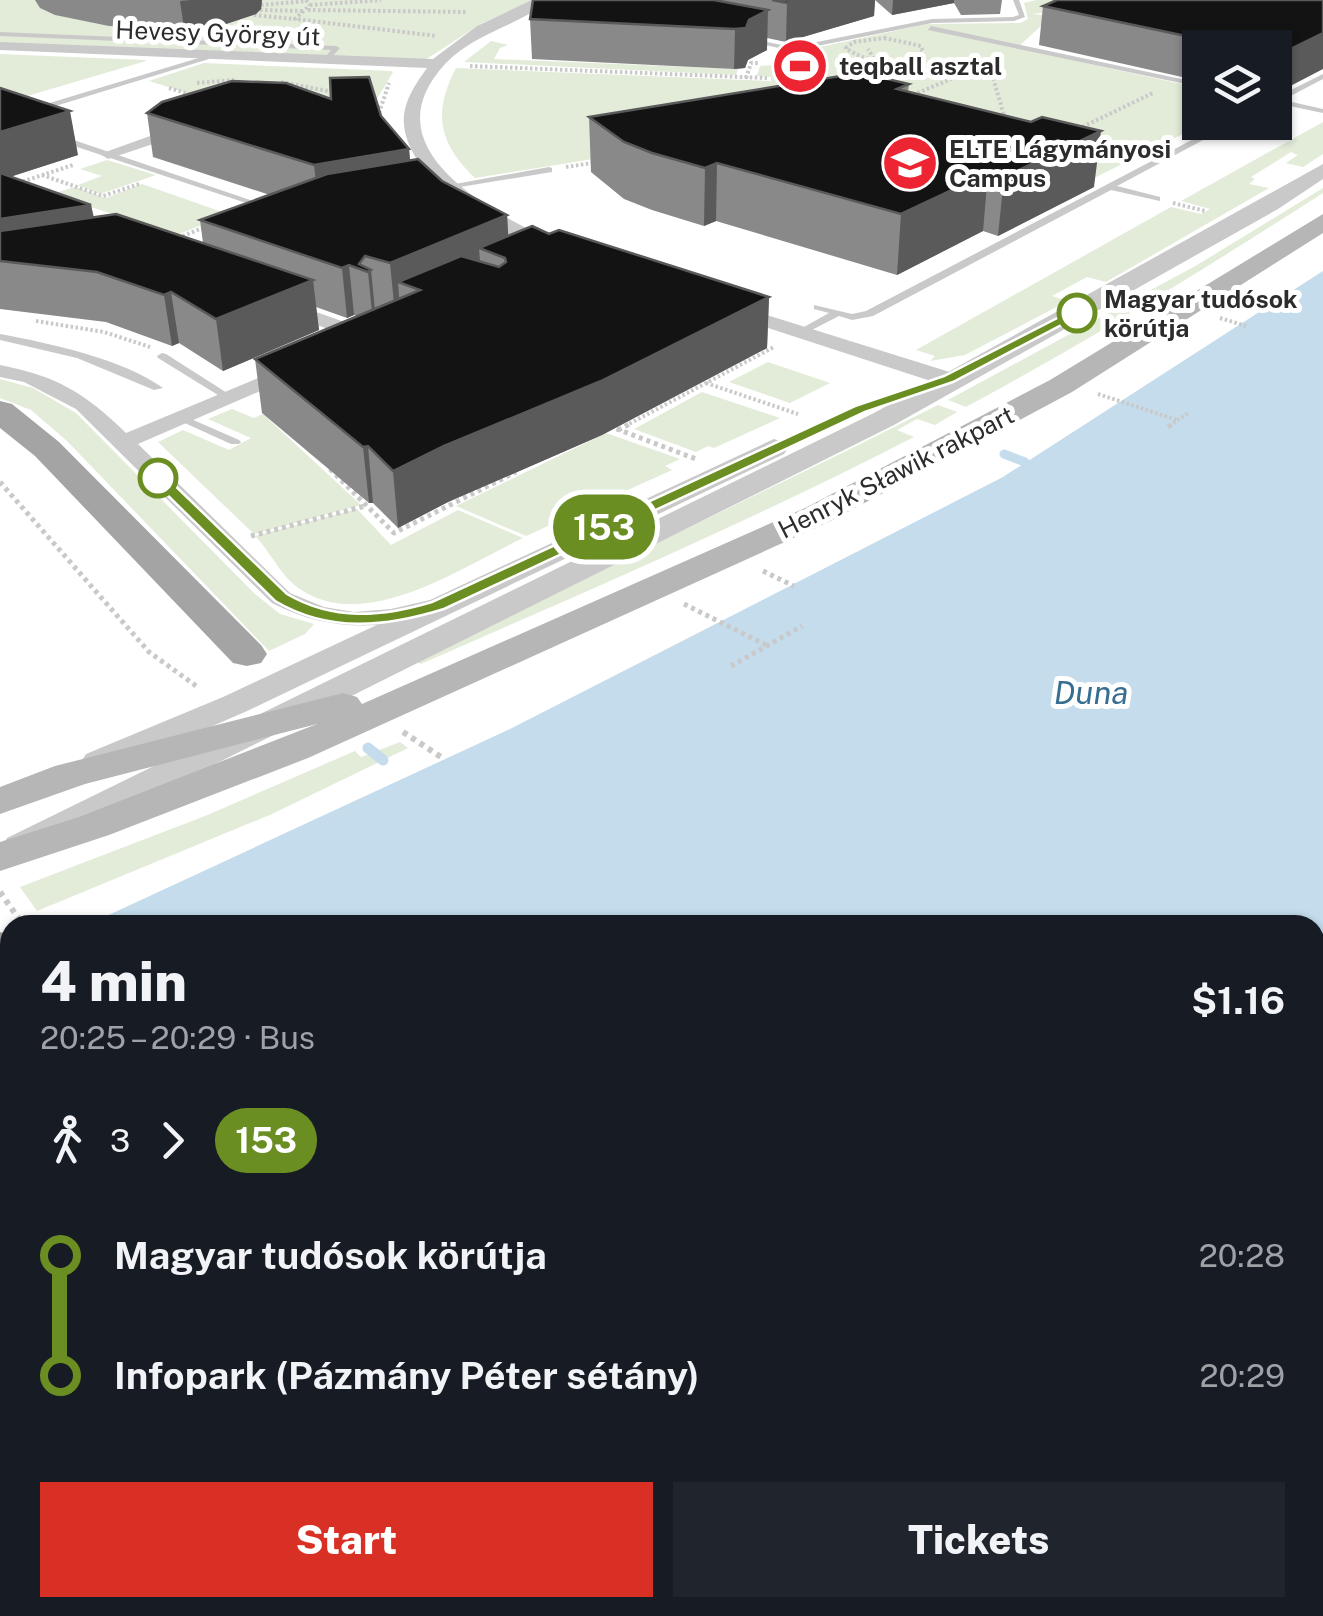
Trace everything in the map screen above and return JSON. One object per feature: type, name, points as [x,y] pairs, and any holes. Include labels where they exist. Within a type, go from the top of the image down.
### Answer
[{"type":"main road","name":"Henryk Sławik rakpart","points":[[0,857],[94,826],[294,749],[709,565],[898,475],[1142,338],[1323,222]]},
{"type":"main road","points":[[0,410],[47,448],[246,654]]},
{"type":"main road","name":"Henryk Sławik rakpart","points":[[0,801],[70,775],[446,680]]},
{"type":"street","points":[[534,264],[569,255],[447,193],[395,106],[434,64],[478,30],[543,0]]},
{"type":"street","name":"Hevesy György út","points":[[0,46],[218,56],[335,50],[434,64]]},
{"type":"street","points":[[108,154],[212,120]]},
{"type":"street","points":[[0,857],[884,419],[948,379],[1163,267],[1323,170]]},
{"type":"street","points":[[122,443],[377,333],[259,297]]},
{"type":"street","points":[[717,305],[948,379]]},
{"type":"street","points":[[0,371],[30,378],[72,397],[281,598],[296,607],[318,615],[359,621],[403,616],[438,606]]},
{"type":"street","points":[[70,775],[287,679],[860,409],[948,379]]},
{"type":"street","points":[[184,726],[225,692],[246,654],[287,679],[327,694],[378,696]]},
{"type":"lane","points":[[543,0],[562,4]]},
{"type":"lane","points":[[730,37],[792,49],[913,23],[1014,19],[1023,16],[1016,0]]},
{"type":"lane","points":[[913,23],[1182,81]]},
{"type":"lane","points":[[0,31],[56,30]]},
{"type":"lane","points":[[0,31],[335,50]]},
{"type":"lane","points":[[2,120],[218,56]]},
{"type":"lane","points":[[1292,92],[1323,76]]},
{"type":"lane","points":[[1292,105],[1323,111]]},
{"type":"lane","points":[[2,120],[21,125]]},
{"type":"lane","points":[[38,130],[286,214]]},
{"type":"lane","points":[[818,306],[852,317],[869,314],[1199,140]]},
{"type":"lane","points":[[447,193],[549,170]]},
{"type":"lane","points":[[1109,187],[1157,199]]},
{"type":"lane","points":[[800,332],[838,313]]},
{"type":"lane","points":[[0,337],[58,346],[98,359],[158,388]]},
{"type":"lane","points":[[162,356],[230,398]]},
{"type":"lane","points":[[182,418],[235,442]]},
{"type":"path","points":[[260,7],[381,0]]},
{"type":"path","points":[[295,19],[308,5]]},
{"type":"path","points":[[260,7],[308,5],[468,12]]},
{"type":"path","points":[[440,12],[442,6]]},
{"type":"path","points":[[254,15],[438,36]]},
{"type":"path","points":[[460,24],[476,16]]},
{"type":"path","points":[[388,36],[406,32]]},
{"type":"path","points":[[379,122],[395,106],[406,63],[445,32]]},
{"type":"path","points":[[859,91],[874,59],[862,40]]},
{"type":"path","points":[[434,64],[767,78]]},
{"type":"path","points":[[905,99],[989,64],[1006,120]]},
{"type":"path","points":[[294,74],[275,82],[344,94]]},
{"type":"path","points":[[207,100],[166,88],[239,80]]},
{"type":"path","points":[[1065,135],[1179,80]]},
{"type":"path","points":[[369,100],[395,106]]},
{"type":"path","points":[[14,184],[108,154]]},
{"type":"path","points":[[549,170],[601,162]]},
{"type":"path","points":[[42,175],[103,196],[143,182]]},
{"type":"path","points":[[1157,199],[1207,212]]},
{"type":"path","points":[[178,238],[214,226]]},
{"type":"path","points":[[166,233],[194,244]]},
{"type":"path","points":[[1210,315],[1246,326]]},
{"type":"path","points":[[120,336],[128,332]]},
{"type":"path","points":[[618,430],[775,346],[756,340]]},
{"type":"path","points":[[696,379],[798,414]]},
{"type":"path","points":[[1087,390],[1178,420]]},
{"type":"path","points":[[1168,426],[1190,412]]},
{"type":"path","points":[[606,425],[700,460]]},
{"type":"path","points":[[324,464],[394,533],[520,470]]},
{"type":"path","points":[[0,482],[149,652],[194,686]]},
{"type":"path","points":[[251,536],[366,506]]},
{"type":"path","points":[[754,566],[794,586]]},
{"type":"path","points":[[678,601],[768,646]]},
{"type":"path","points":[[731,666],[802,626]]},
{"type":"path","points":[[412,738],[444,759]]},
{"type":"path","points":[[0,892],[16,915]]},
{"type":"green space","points":[[0,0],[536,0],[482,23],[425,60],[0,44]]},
{"type":"green space","points":[[1078,0],[1051,12],[1031,14],[1045,15],[1043,24],[1017,48],[1182,84],[1182,134],[1092,179],[667,147],[475,178],[453,152],[443,126],[444,99],[456,68],[771,81],[771,77],[757,76],[760,66],[773,65],[778,56],[927,24],[1020,23],[1028,19],[1024,3]]},
{"type":"green space","points":[[491,41],[508,45],[500,48],[494,59],[738,69],[736,75],[464,62]]},
{"type":"green space","points":[[0,54],[145,60],[146,61],[0,104]]},
{"type":"green space","points":[[204,63],[393,72],[377,99],[222,104],[149,81]]},
{"type":"green space","points":[[1323,122],[1323,154],[1303,167],[1286,163],[1298,155],[1291,152],[1251,177],[1255,179],[1249,184],[1269,188],[1106,282],[1087,277],[1052,296],[1068,301],[965,355],[930,361],[935,356],[916,350],[1171,207],[1201,214],[1210,209],[1181,201]]},
{"type":"green space","points":[[107,160],[156,175],[100,194],[78,185],[102,176],[80,169]]},
{"type":"green space","points":[[142,184],[228,214],[177,235],[51,194],[75,187],[106,198]]},
{"type":"green space","points":[[1323,188],[1323,193],[1235,249],[1012,382],[966,407],[948,400],[1197,265]]},
{"type":"green space","points":[[768,362],[830,383],[790,403],[729,382]]},
{"type":"green space","points":[[0,379],[33,388],[76,413],[255,594],[280,614],[314,624],[305,634],[269,651],[67,441],[31,410],[0,398]]},
{"type":"green space","points":[[702,392],[780,418],[714,448],[708,446],[696,452],[634,429]]},
{"type":"green space","points":[[938,405],[957,412],[935,425],[917,419],[897,430],[914,437],[853,468],[607,582],[421,664],[417,662],[808,470]]},
{"type":"green space","points":[[232,409],[254,418],[263,414],[361,505],[254,534],[158,442],[183,430],[229,450],[251,438],[208,419]]},
{"type":"green space","points":[[606,433],[680,459],[665,466],[672,470],[526,536],[456,506]]},
{"type":"green space","points":[[357,509],[391,545],[458,510],[523,538],[413,591],[354,604],[326,601],[300,589],[255,536]]},
{"type":"green space","points":[[400,742],[408,748],[272,814],[37,911],[20,887],[205,816],[355,751],[361,757]]},
{"type":"water","name":"Duna","points":[[1323,271],[1323,915],[109,915],[510,729],[1003,477]]},
{"type":"building","points":[[533,0],[714,0],[768,10],[749,20],[746,28],[735,29],[530,19]]},
{"type":"building","points":[[1057,0],[1323,0],[1323,33],[1292,48],[1292,30],[1182,30],[1182,35],[1043,6]]},
{"type":"building","points":[[871,71],[874,76],[909,84],[897,89],[1031,122],[1042,117],[1101,131],[1004,177],[988,173],[901,214],[717,163],[705,168],[652,153],[624,142],[589,117]]},
{"type":"building","points":[[369,77],[381,116],[409,149],[314,165],[147,113],[162,102],[232,81],[286,83],[331,99],[330,78]]},
{"type":"building","points":[[0,88],[70,111],[0,132]]},
{"type":"building","points":[[418,159],[442,181],[507,215],[390,263],[365,256],[359,264],[371,270],[368,272],[349,265],[342,268],[200,220],[327,174]]},
{"type":"building","points":[[0,173],[91,205],[0,219]]},
{"type":"building","points":[[116,214],[313,280],[216,319],[171,292],[164,295],[97,272],[0,261],[0,231]]},
{"type":"building","points":[[532,226],[549,234],[559,230],[769,297],[601,381],[393,471],[368,446],[363,447],[255,359],[420,290],[398,282],[461,256],[499,267],[506,262],[505,258],[479,248]]},
{"type":"waterway","points":[[1004,454],[1025,462]]},
{"type":"waterway","points":[[368,748],[383,760]]},
{"type":"bus line","name":"153","points":[[158,478],[281,598],[296,607],[344,621],[381,620],[438,606],[860,409],[948,379],[1077,313]]},
{"type":"place","name":"teqball asztal","points":[[800,66]]},
{"type":"place","name":"ELTE Lágymányosi Campus","points":[[910,163]]},
{"type":"place","name":"Magyar tudósok körútja","points":[[1077,313]]}]
